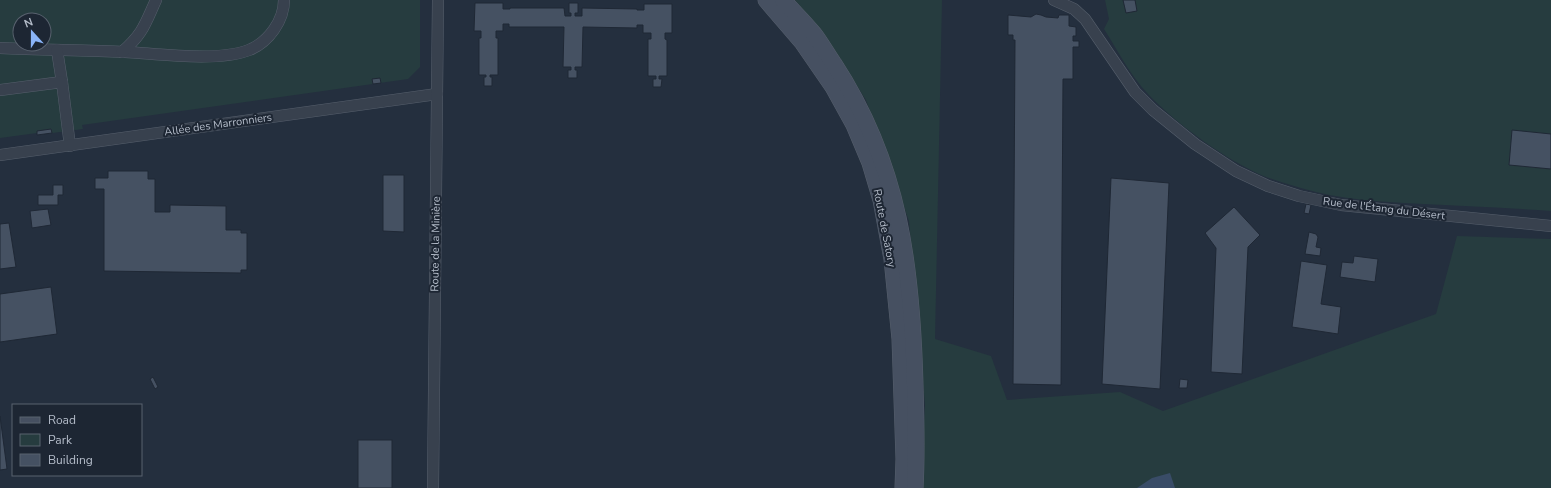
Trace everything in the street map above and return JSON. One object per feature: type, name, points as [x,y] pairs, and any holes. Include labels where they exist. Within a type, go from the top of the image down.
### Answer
[{"type":"main road","name":"Route de Satory","points":[[766,0],[802,42],[833,87],[854,125],[870,163],[881,200],[892,259],[900,339],[904,459],[902,488]]},
{"type":"main road","name":"Route de Satory","points":[[783,0],[814,34],[844,80],[866,121],[882,158],[893,196],[906,256],[914,336],[917,456],[915,488]]},
{"type":"street","points":[[122,52],[135,41],[141,33],[156,0]]},
{"type":"street","points":[[0,48],[194,56],[239,53],[251,49],[265,40],[281,19],[284,0]]},
{"type":"street","name":"Route de la Minière","points":[[433,488],[438,0]]},
{"type":"street","name":"Rue de l'Étang du Désert","points":[[1054,0],[1074,9],[1085,19],[1135,92],[1152,110],[1195,144],[1236,171],[1268,186],[1299,196],[1341,205],[1551,226]]},
{"type":"street","points":[[57,50],[70,146]]},
{"type":"street","points":[[0,90],[62,82]]},
{"type":"street","name":"Allée des Marronniers","points":[[0,155],[437,94]]},
{"type":"green space","points":[[0,0],[420,0],[420,67],[408,79],[82,125],[83,129],[37,135],[37,133],[0,138]]},
{"type":"green space","points":[[795,0],[942,0],[935,339],[991,356],[1007,400],[1120,392],[1163,411],[1436,314],[1457,236],[1551,239],[1551,488],[920,488],[925,405],[909,221],[866,100],[824,35]]},
{"type":"green space","points":[[1105,0],[1551,0],[1551,211],[1346,198],[1297,187],[1266,177],[1251,170],[1204,141],[1173,118],[1148,94],[1130,71],[1104,29],[1109,19]]},
{"type":"water","points":[[1170,473],[1175,488],[1137,488],[1152,478]]},
{"type":"building","points":[[1123,0],[1135,0],[1137,11],[1126,13]]},
{"type":"building","points":[[475,3],[503,3],[503,9],[564,8],[565,16],[571,16],[571,13],[569,13],[569,3],[578,3],[578,13],[575,13],[575,16],[582,16],[582,8],[644,10],[644,4],[672,4],[672,33],[665,33],[665,39],[667,40],[667,76],[659,76],[659,79],[662,79],[661,87],[653,87],[653,79],[656,79],[656,76],[648,76],[648,39],[651,39],[651,33],[643,33],[643,25],[637,25],[637,28],[583,27],[582,67],[575,67],[575,70],[577,70],[577,78],[568,78],[568,70],[571,70],[571,67],[563,67],[564,27],[509,27],[509,24],[503,24],[503,31],[496,31],[496,38],[498,38],[498,75],[490,75],[490,77],[492,77],[492,86],[484,86],[484,77],[486,77],[486,75],[479,75],[479,38],[481,38],[481,31],[474,31]]},
{"type":"building","points":[[1036,14],[1058,18],[1059,15],[1069,15],[1069,26],[1076,27],[1076,36],[1073,36],[1073,41],[1079,41],[1079,47],[1073,47],[1073,79],[1063,79],[1061,385],[1013,384],[1015,40],[1013,40],[1013,35],[1008,35],[1008,15],[1031,17]]},
{"type":"building","points":[[380,78],[381,83],[373,84],[372,79]]},
{"type":"building","points":[[51,129],[52,133],[37,135],[37,131]]},
{"type":"building","points":[[1512,130],[1551,134],[1551,169],[1509,165]]},
{"type":"building","points":[[108,171],[148,171],[148,179],[155,179],[155,212],[170,212],[170,205],[226,206],[226,230],[241,230],[241,233],[247,233],[247,270],[241,270],[241,273],[104,271],[104,189],[95,189],[95,178],[108,178]]},
{"type":"building","points":[[383,175],[404,175],[404,232],[383,231]]},
{"type":"building","points":[[1111,178],[1169,183],[1160,389],[1102,384]]},
{"type":"building","points":[[53,185],[63,185],[63,195],[58,195],[58,205],[38,205],[38,195],[53,195]]},
{"type":"building","points":[[1306,204],[1311,205],[1309,214],[1304,213]]},
{"type":"building","points":[[1234,207],[1260,235],[1248,247],[1242,374],[1211,372],[1216,248],[1205,233]]},
{"type":"building","points":[[48,209],[51,225],[32,228],[30,211]]},
{"type":"building","points":[[9,223],[16,267],[0,269],[0,224]]},
{"type":"building","points":[[1309,232],[1316,234],[1318,237],[1316,247],[1321,248],[1320,256],[1305,254]]},
{"type":"building","points":[[1354,256],[1378,259],[1375,282],[1340,277],[1342,262],[1353,263]]},
{"type":"building","points":[[1301,261],[1327,265],[1321,304],[1341,307],[1338,334],[1292,327]]},
{"type":"building","points":[[51,287],[57,334],[0,342],[0,294]]},
{"type":"building","points":[[153,377],[158,387],[155,389],[150,379]]},
{"type":"building","points":[[1180,379],[1188,380],[1187,388],[1179,388]]},
{"type":"building","points":[[0,416],[7,469],[0,470]]},
{"type":"building","points":[[358,440],[392,440],[392,488],[358,488]]}]
